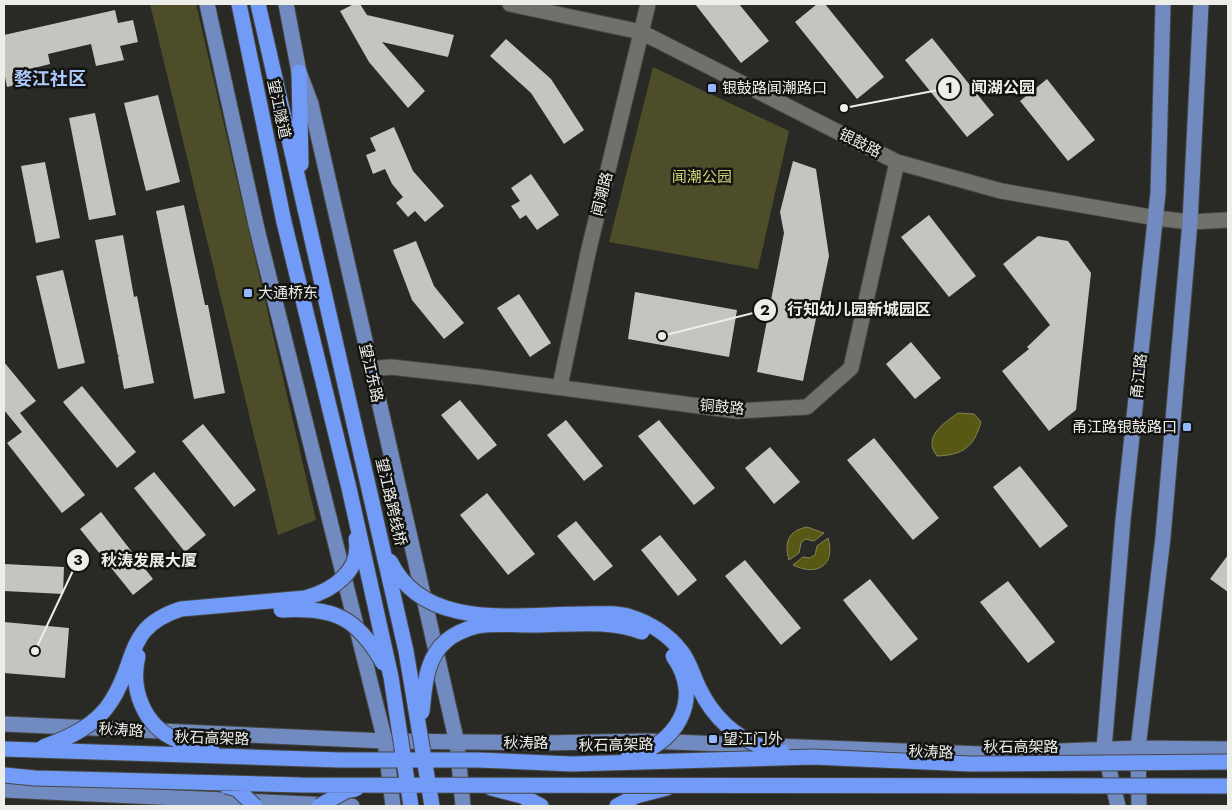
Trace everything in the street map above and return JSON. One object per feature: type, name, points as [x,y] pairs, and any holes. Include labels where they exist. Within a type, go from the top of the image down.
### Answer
[{"type":"highway","name":"望江隧道","points":[[239,4],[284,222],[349,488]]},
{"type":"highway","name":"望江隧道","points":[[258,4],[304,205]]},
{"type":"highway","points":[[299,72],[304,205]]},
{"type":"highway","name":"望江路跨线桥","points":[[304,205],[384,547],[406,651],[432,806]]},
{"type":"highway","points":[[349,488],[391,677],[411,806]]},
{"type":"highway","points":[[31,751],[60,741],[80,731],[104,711],[118,691],[135,643],[151,623],[162,615],[181,609],[305,598],[320,594],[338,582],[354,562],[357,546],[350,509],[349,488]]},
{"type":"highway","points":[[384,547],[394,569],[406,585],[435,606],[454,612],[480,615],[608,614],[630,617],[648,624],[666,635],[682,651],[707,703],[731,731],[765,749],[814,757]]},
{"type":"highway","points":[[219,755],[202,746],[176,739],[160,728],[141,704],[136,689],[136,666],[139,654],[153,634],[173,620],[186,616],[303,609],[332,613],[363,632],[391,677]]},
{"type":"highway","points":[[420,733],[429,665],[444,642],[454,635],[477,626],[493,625],[606,625],[629,627],[658,641],[676,660],[686,687],[682,718],[661,744],[643,754],[601,763]]},
{"type":"highway","name":"秋石高架路","points":[[4,748],[31,751],[341,760],[601,763],[814,757],[1019,765],[1228,762]]},
{"type":"highway","points":[[4,775],[371,785],[1228,786]]},
{"type":"highway","points":[[210,782],[237,789],[256,806]]},
{"type":"highway","points":[[319,806],[346,791],[371,785]]},
{"type":"highway","points":[[482,785],[522,796],[542,806]]},
{"type":"highway","points":[[617,806],[636,796],[679,786]]},
{"type":"main road","points":[[207,4],[256,229],[385,741],[393,806]]},
{"type":"main road","name":"望江东路","points":[[286,4],[299,72],[311,104],[370,369],[457,743],[463,806]]},
{"type":"main road","name":"甬江路","points":[[1118,806],[1104,749],[1123,520],[1156,218],[1163,4]]},
{"type":"main road","points":[[1139,806],[1138,748],[1163,537],[1190,222],[1201,4]]},
{"type":"main road","name":"秋涛路","points":[[4,724],[385,741],[457,743],[646,741],[982,754],[1138,748],[1228,749]]},
{"type":"main road","points":[[4,790],[352,806]]},
{"type":"street","name":"银鼓路","points":[[510,4],[641,32],[897,162],[1001,191],[1156,218],[1190,222],[1228,220]]},
{"type":"street","name":"闻潮路","points":[[560,386],[588,253],[648,4]]},
{"type":"street","name":"铜鼓路","points":[[370,369],[391,367],[560,386],[738,411],[807,407],[851,368],[897,162]]},
{"type":"green space","points":[[150,4],[196,4],[316,520],[278,535]]},
{"type":"green space","name":"闻潮公园","points":[[653,67],[789,131],[758,269],[609,242]]},
{"type":"shaded area","points":[[958,413],[974,414],[981,422],[975,438],[961,451],[954,454],[937,456],[933,449],[933,437],[941,426]]},
{"type":"shaded area","points":[[807,527],[824,533],[814,541],[805,539],[801,543],[799,553],[789,560],[787,543],[789,538],[795,531]]},
{"type":"shaded area","points":[[828,538],[829,555],[827,562],[822,566],[810,570],[793,565],[803,557],[810,558],[815,555],[817,546]]},
{"type":"building","points":[[354,4],[360,4],[367,15],[454,35],[448,57],[382,42],[425,91],[408,108],[369,62],[340,11]]},
{"type":"building","points":[[695,4],[739,4],[769,41],[741,63]]},
{"type":"building","points":[[817,4],[825,4],[884,77],[857,99],[795,22]]},
{"type":"building","points":[[115,10],[118,23],[133,20],[138,42],[120,46],[124,60],[96,66],[91,44],[48,54],[50,64],[30,69],[36,80],[7,87],[4,72],[4,35]]},
{"type":"building","points":[[932,38],[994,115],[967,137],[905,60]]},
{"type":"building","points":[[506,39],[551,79],[584,130],[564,144],[531,93],[490,56]]},
{"type":"building","points":[[1047,79],[1095,140],[1068,161],[1020,101]]},
{"type":"building","points":[[158,95],[180,182],[146,191],[124,103]]},
{"type":"building","points":[[95,113],[116,215],[89,220],[69,118]]},
{"type":"building","points":[[394,127],[413,171],[444,206],[425,222],[415,211],[408,217],[396,203],[403,197],[392,184],[385,169],[373,174],[366,155],[376,151],[370,138]]},
{"type":"building","points":[[793,161],[816,169],[829,256],[803,381],[757,372],[784,233],[780,212]]},
{"type":"building","points":[[45,162],[60,238],[36,243],[21,166]]},
{"type":"building","points":[[531,174],[559,215],[537,230],[526,215],[520,219],[511,206],[520,201],[511,188]]},
{"type":"building","points":[[184,205],[205,305],[208,305],[225,393],[194,399],[156,211]]},
{"type":"building","points":[[929,215],[976,276],[949,297],[901,237]]},
{"type":"building","points":[[123,235],[134,297],[137,296],[154,383],[124,389],[118,357],[120,355],[118,356],[95,240]]},
{"type":"building","points":[[1038,236],[1068,241],[1091,273],[1076,410],[1049,431],[1002,371],[1029,349],[1027,347],[1050,325],[1003,264]]},
{"type":"building","points":[[416,241],[434,286],[464,323],[444,339],[412,300],[393,250]]},
{"type":"building","points":[[63,270],[85,363],[58,369],[36,276]]},
{"type":"building","points":[[635,292],[737,310],[729,357],[628,339]]},
{"type":"building","points":[[519,294],[551,343],[530,357],[497,308]]},
{"type":"building","points":[[911,342],[941,378],[915,399],[886,364]]},
{"type":"building","points":[[4,362],[36,401],[20,413],[85,495],[62,513],[7,443],[22,432],[4,410]]},
{"type":"building","points":[[82,386],[136,452],[117,468],[63,402]]},
{"type":"building","points":[[460,400],[497,445],[478,460],[441,415]]},
{"type":"building","points":[[566,420],[603,466],[584,481],[547,435]]},
{"type":"building","points":[[659,420],[715,488],[694,505],[638,436]]},
{"type":"building","points":[[203,424],[256,490],[234,507],[182,441]]},
{"type":"building","points":[[874,438],[939,518],[913,540],[847,460]]},
{"type":"building","points":[[770,447],[800,482],[774,504],[745,468]]},
{"type":"building","points":[[1020,466],[1068,526],[1040,548],[993,487]]},
{"type":"building","points":[[154,472],[206,535],[185,552],[134,488]]},
{"type":"building","points":[[487,493],[535,554],[508,575],[460,515]]},
{"type":"building","points":[[101,512],[153,579],[133,595],[80,529]]},
{"type":"building","points":[[576,521],[613,566],[594,581],[557,536]]},
{"type":"building","points":[[660,535],[697,580],[678,596],[641,550]]},
{"type":"building","points":[[1228,555],[1228,592],[1210,579]]},
{"type":"building","points":[[745,560],[801,628],[781,645],[725,576]]},
{"type":"building","points":[[4,564],[64,567],[63,594],[4,591]]},
{"type":"building","points":[[870,579],[918,639],[891,661],[843,600]]},
{"type":"building","points":[[1008,581],[1055,642],[1028,663],[980,602]]},
{"type":"building","points":[[4,622],[69,628],[65,678],[4,673]]},
{"type":"place","name":"银鼓路闻潮路口","points":[[712,88]]},
{"type":"place","name":"闻湖公园","points":[[844,108]]},
{"type":"place","name":"大通桥东","points":[[248,293]]},
{"type":"place","name":"行知幼儿园新城园区","points":[[662,336]]},
{"type":"place","name":"甬江路银鼓路口","points":[[1187,427]]},
{"type":"place","name":"秋涛发展大厦","points":[[35,651]]},
{"type":"place","name":"望江门外","points":[[713,739]]},
{"type":"district","name":"婺江社区","points":[[50,79]]}]
